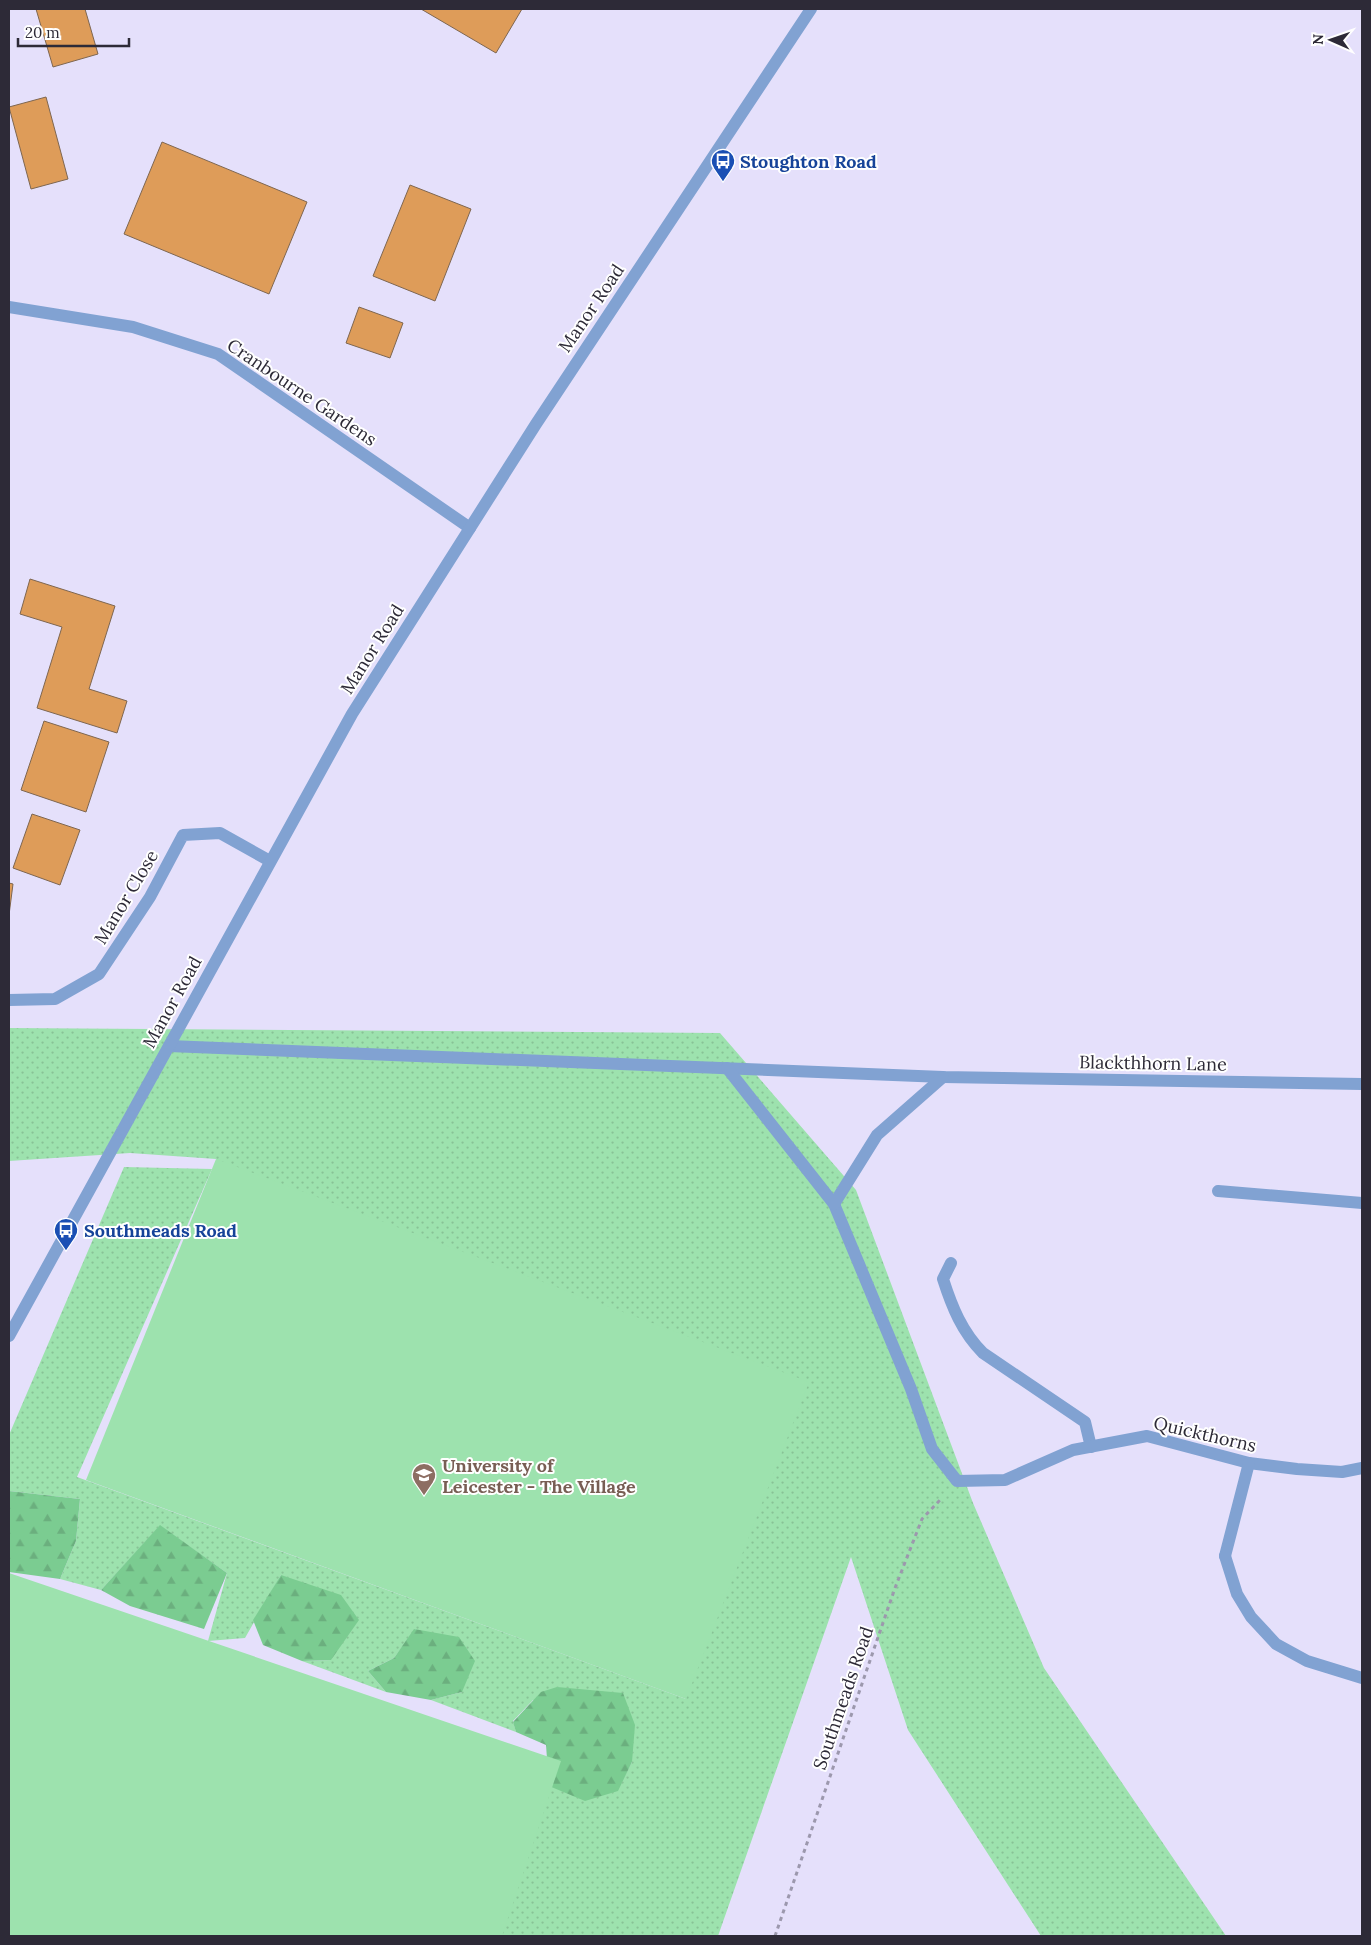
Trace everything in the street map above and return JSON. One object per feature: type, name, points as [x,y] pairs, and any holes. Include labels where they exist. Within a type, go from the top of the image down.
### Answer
[{"type":"street","name":"Manor Road","points":[[9,1336],[352,714],[536,424],[811,9]]},
{"type":"street","name":"Cranbourne Gardens","points":[[9,307],[133,327],[218,354],[470,528]]},
{"type":"street","name":"Manor Close","points":[[9,1000],[55,999],[99,974],[150,896],[183,835],[220,833],[270,861]]},
{"type":"street","name":"Blackthhorn Lane","points":[[168,1046],[944,1077],[1362,1084]]},
{"type":"street","points":[[727,1068],[834,1204],[911,1390],[932,1448],[957,1481]]},
{"type":"street","points":[[834,1204],[877,1135],[944,1077]]},
{"type":"street","points":[[1218,1191],[1362,1203]]},
{"type":"street","points":[[951,1263],[943,1279],[949,1299],[959,1321],[972,1342],[983,1353],[1085,1422],[1091,1447]]},
{"type":"street","name":"Quickthorns","points":[[957,1481],[1005,1480],[1073,1450],[1147,1436],[1250,1463],[1342,1472],[1362,1468]]},
{"type":"street","points":[[1250,1463],[1225,1556],[1237,1594],[1252,1616],[1276,1644],[1307,1661],[1362,1678]]},
{"type":"path","name":"Southmeads Road","points":[[776,1936],[895,1588],[922,1519],[957,1481]]},
{"type":"green space","points":[[9,1028],[720,1033],[856,1190],[973,1503],[1044,1668],[1226,1936],[1041,1936],[908,1730],[851,1557],[718,1936],[499,1936],[555,1769],[617,1791],[632,1762],[533,1700],[513,1721],[516,1732],[431,1700],[462,1692],[415,1629],[394,1658],[368,1671],[386,1692],[302,1661],[331,1660],[281,1575],[245,1638],[208,1641],[227,1573],[160,1526],[101,1590],[60,1579],[76,1541],[80,1499],[9,1491],[9,1435],[124,1167],[212,1169],[77,1477],[686,1699],[216,1159],[130,1153],[9,1161]]},
{"type":"green space","points":[[216,1159],[809,1382],[686,1699],[86,1480]]},
{"type":"green space","points":[[9,1491],[80,1499],[76,1541],[60,1579],[9,1572]]},
{"type":"green space","points":[[160,1525],[227,1573],[204,1629],[130,1606],[101,1590]]},
{"type":"green space","points":[[9,1573],[561,1761],[502,1936],[9,1936]]},
{"type":"green space","points":[[281,1575],[341,1595],[359,1620],[331,1660],[302,1661],[263,1645],[253,1620]]},
{"type":"green space","points":[[414,1629],[459,1637],[475,1661],[462,1692],[431,1700],[386,1692],[368,1671],[394,1658]]},
{"type":"green space","points":[[557,1687],[623,1693],[635,1725],[632,1762],[618,1791],[585,1801],[549,1786],[546,1745],[516,1732],[513,1722],[541,1692]]},
{"type":"building","points":[[36,9],[85,9],[98,54],[53,67]]},
{"type":"building","points":[[421,9],[522,9],[496,53]]},
{"type":"building","points":[[46,97],[68,179],[31,189],[9,107]]},
{"type":"building","points":[[162,142],[307,202],[269,294],[124,234]]},
{"type":"building","points":[[410,185],[471,209],[435,301],[373,276]]},
{"type":"building","points":[[359,307],[403,323],[390,358],[346,343]]},
{"type":"building","points":[[30,579],[115,606],[89,689],[127,701],[117,733],[37,708],[62,627],[20,614]]},
{"type":"building","points":[[44,721],[109,742],[86,812],[21,790]]},
{"type":"building","points":[[32,814],[80,830],[60,885],[13,868]]},
{"type":"building","points":[[9,883],[13,884],[9,915]]},
{"type":"place","name":"Stoughton Road","points":[[723,182]]},
{"type":"place","name":"Southmeads Road","points":[[66,1251]]},
{"type":"place","name":"University of Leicester - The Village","points":[[424,1496]]}]
